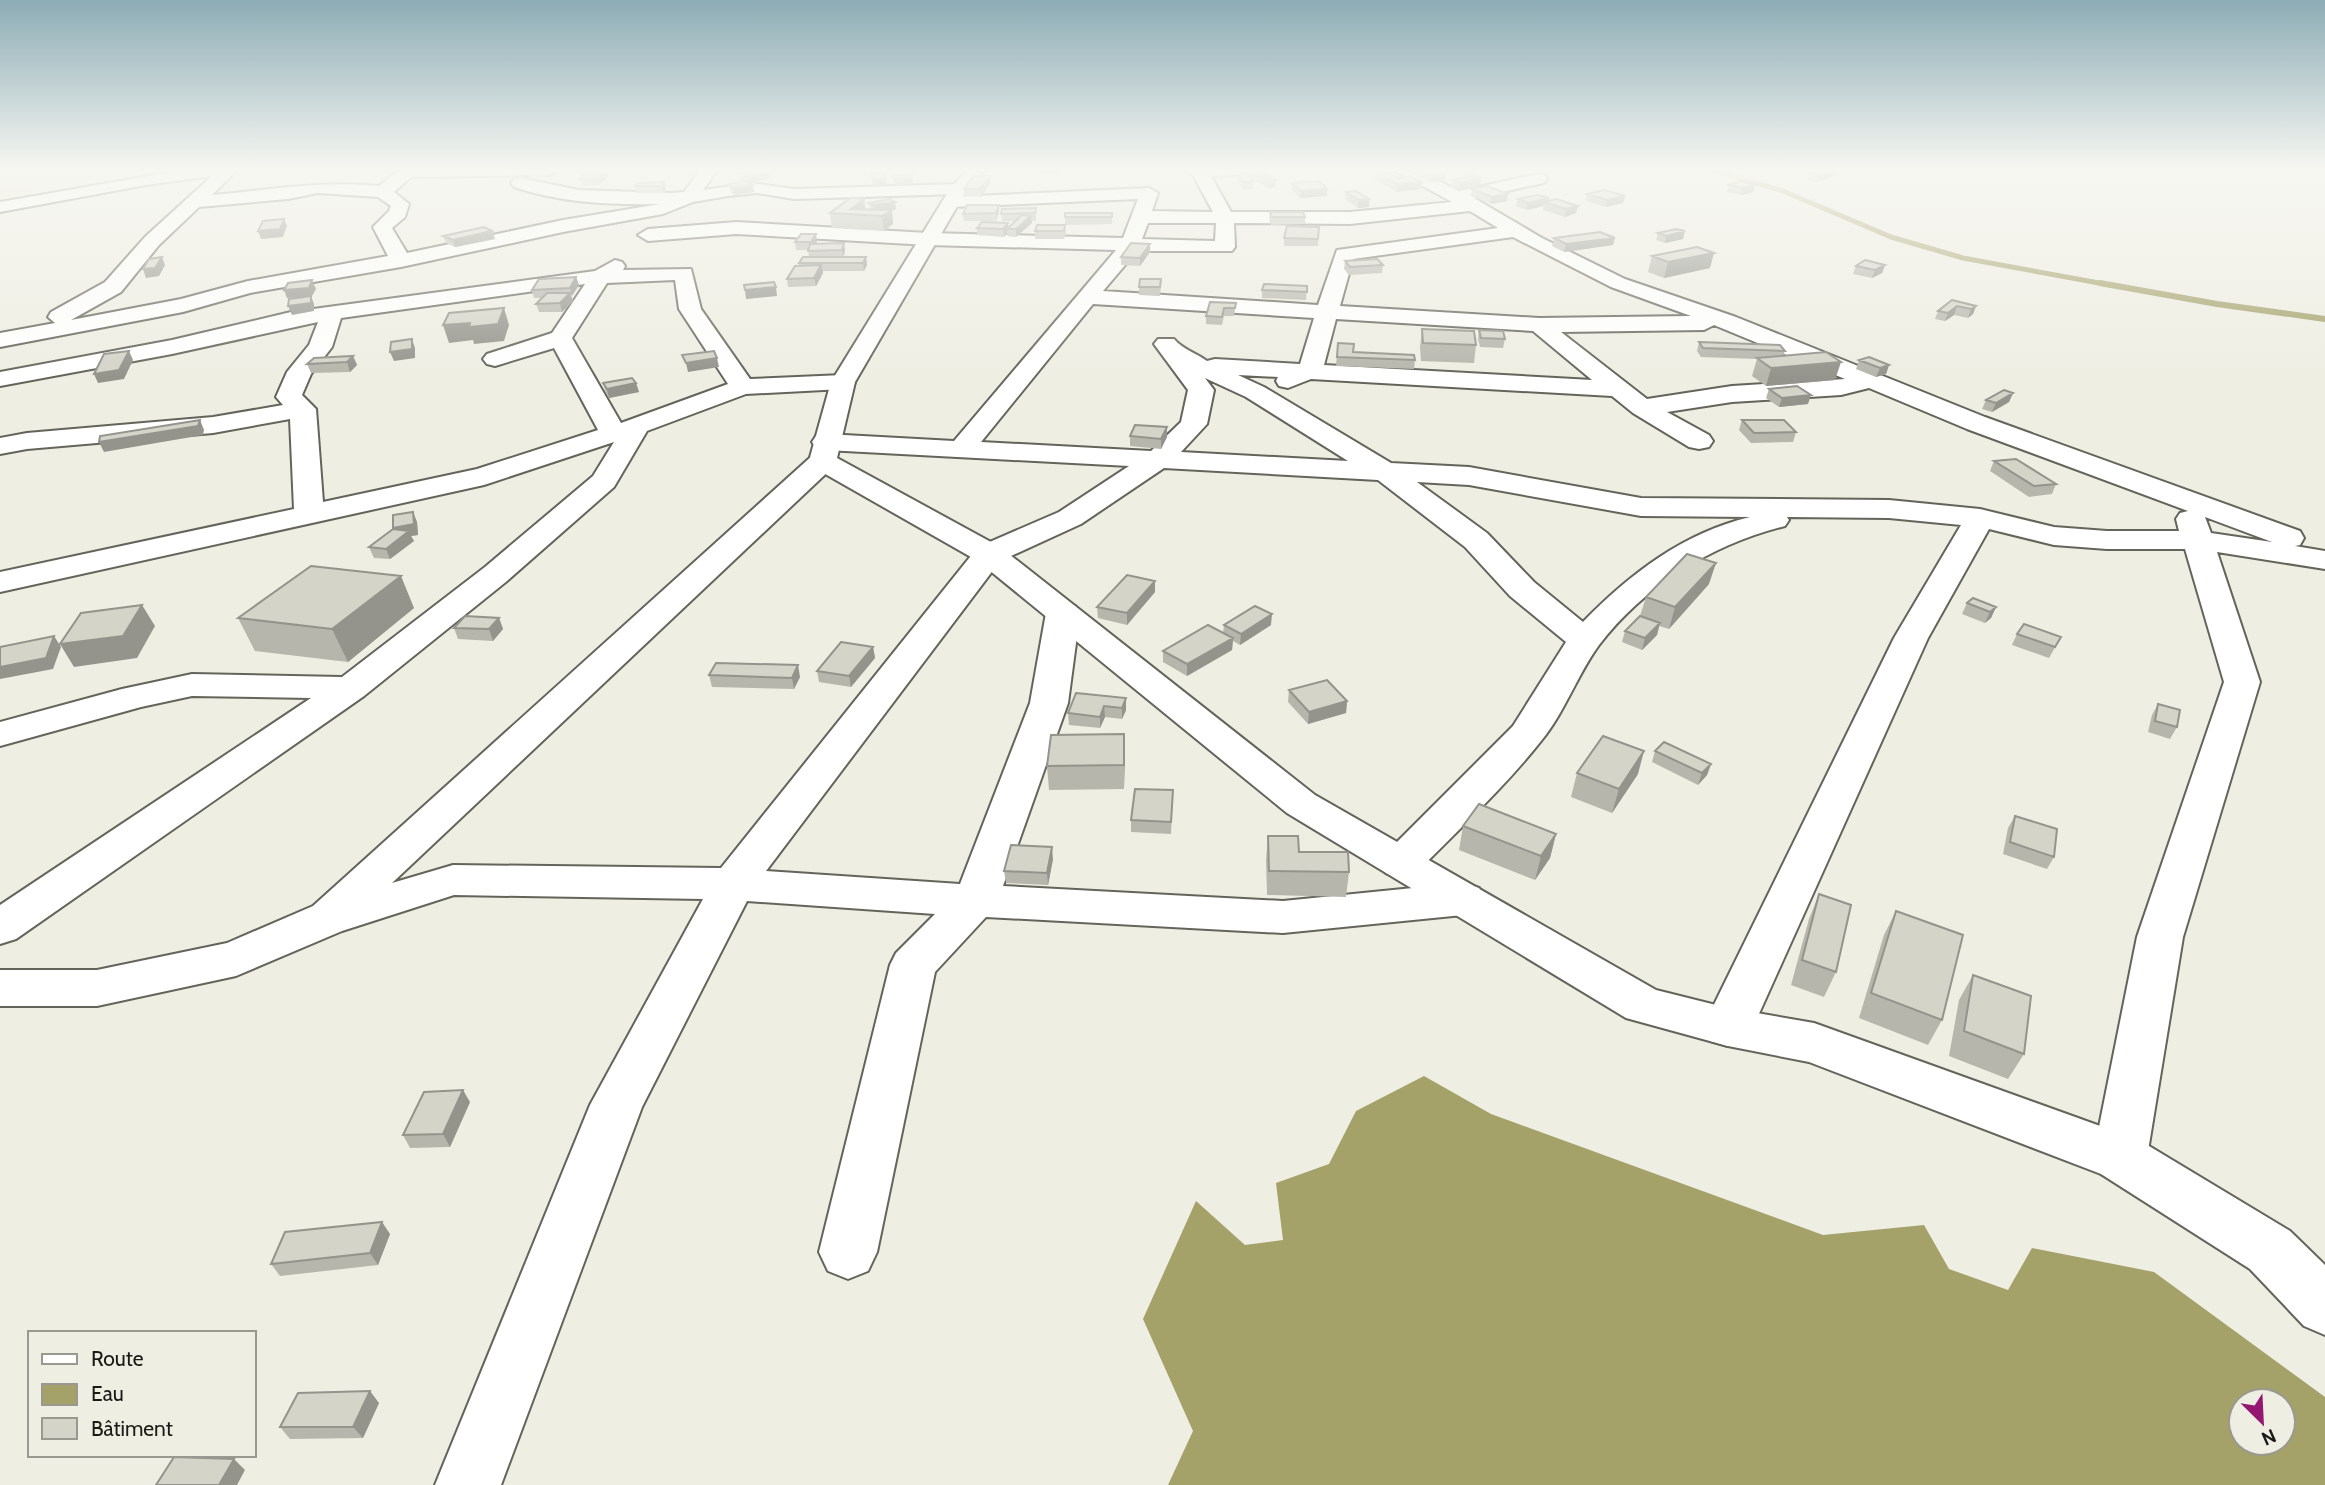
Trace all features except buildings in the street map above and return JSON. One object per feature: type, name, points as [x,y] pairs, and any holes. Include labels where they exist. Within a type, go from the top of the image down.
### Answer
[{"type":"street","points":[[27,335],[113,287],[155,238]]},
{"type":"street","points":[[386,238],[404,303]]},
{"type":"street","points":[[0,341],[183,305],[248,287],[393,262],[505,238]]},
{"type":"street","points":[[495,359],[560,338],[600,277],[623,261],[645,238]]},
{"type":"street","points":[[918,238],[1225,247],[1225,238]]},
{"type":"street","points":[[961,449],[1089,297],[1130,246],[1133,238]]},
{"type":"street","points":[[1421,238],[1429,243]]},
{"type":"street","points":[[468,1485],[616,1104],[733,884],[989,554],[1070,518],[1159,459],[1224,408],[1310,370],[1344,254],[1463,238]]},
{"type":"street","points":[[1531,238],[1618,283],[1727,322],[1976,423],[2183,497],[2325,552]]},
{"type":"street","points":[[326,919],[824,452],[843,382],[928,239]]},
{"type":"street","points":[[0,379],[172,347],[291,319],[600,277],[684,273],[690,309],[743,387]]},
{"type":"street","points":[[1089,297],[1539,325],[1727,322]]},
{"type":"street","points":[[1146,300],[1201,390],[1224,408],[1387,473],[1476,540],[1522,589],[1585,640]]},
{"type":"street","points":[[309,516],[303,409],[289,397],[299,372],[320,347],[332,313]]},
{"type":"street","points":[[1539,325],[1642,408],[1699,441]]},
{"type":"street","points":[[560,338],[625,430]]},
{"type":"street","points":[[1182,358],[1310,370],[1618,389]]},
{"type":"street","points":[[1642,408],[1732,394],[1841,387],[1871,381]]},
{"type":"street","points":[[0,582],[309,516],[484,475],[625,430],[743,387],[843,382]]},
{"type":"street","points":[[0,446],[27,441],[212,425],[303,409]]},
{"type":"street","points":[[0,927],[351,688],[496,574],[604,481],[625,430]]},
{"type":"street","points":[[824,452],[961,449],[1469,476],[1641,507],[1889,509],[1980,518],[2054,536],[2106,540],[2199,540],[2325,560]]},
{"type":"street","points":[[824,452],[989,554],[1301,804],[1643,1005],[1728,1027],[1814,1043],[2120,1157],[2270,1250],[2325,1306]]},
{"type":"street","points":[[2120,1157],[2160,937],[2242,682],[2199,540],[2183,497]]},
{"type":"street","points":[[1401,863],[1528,733],[1585,640],[1629,593],[1690,550],[1741,528],[1825,508]]},
{"type":"street","points":[[1728,1027],[1911,638],[1980,518]]},
{"type":"street","points":[[848,1252],[913,965],[976,900],[1049,703],[1063,613]]},
{"type":"street","points":[[0,734],[135,697],[192,685],[351,688]]},
{"type":"street","points":[[0,988],[97,988],[236,959],[326,919],[453,880],[733,884],[1283,918],[1463,899]]},
{"type":"water","points":[[1424,1076],[1491,1114],[1823,1235],[1924,1225],[1949,1269],[2008,1290],[2032,1248],[2154,1272],[2325,1397],[2325,1485],[1168,1485],[1193,1431],[1143,1319],[1196,1201],[1245,1245],[1283,1240],[1276,1183],[1329,1164],[1356,1111]]},
{"type":"waterway","points":[[1895,238],[1963,258],[2110,285]]},
{"type":"waterway","points":[[2100,283],[2217,304],[2325,319]]}]
